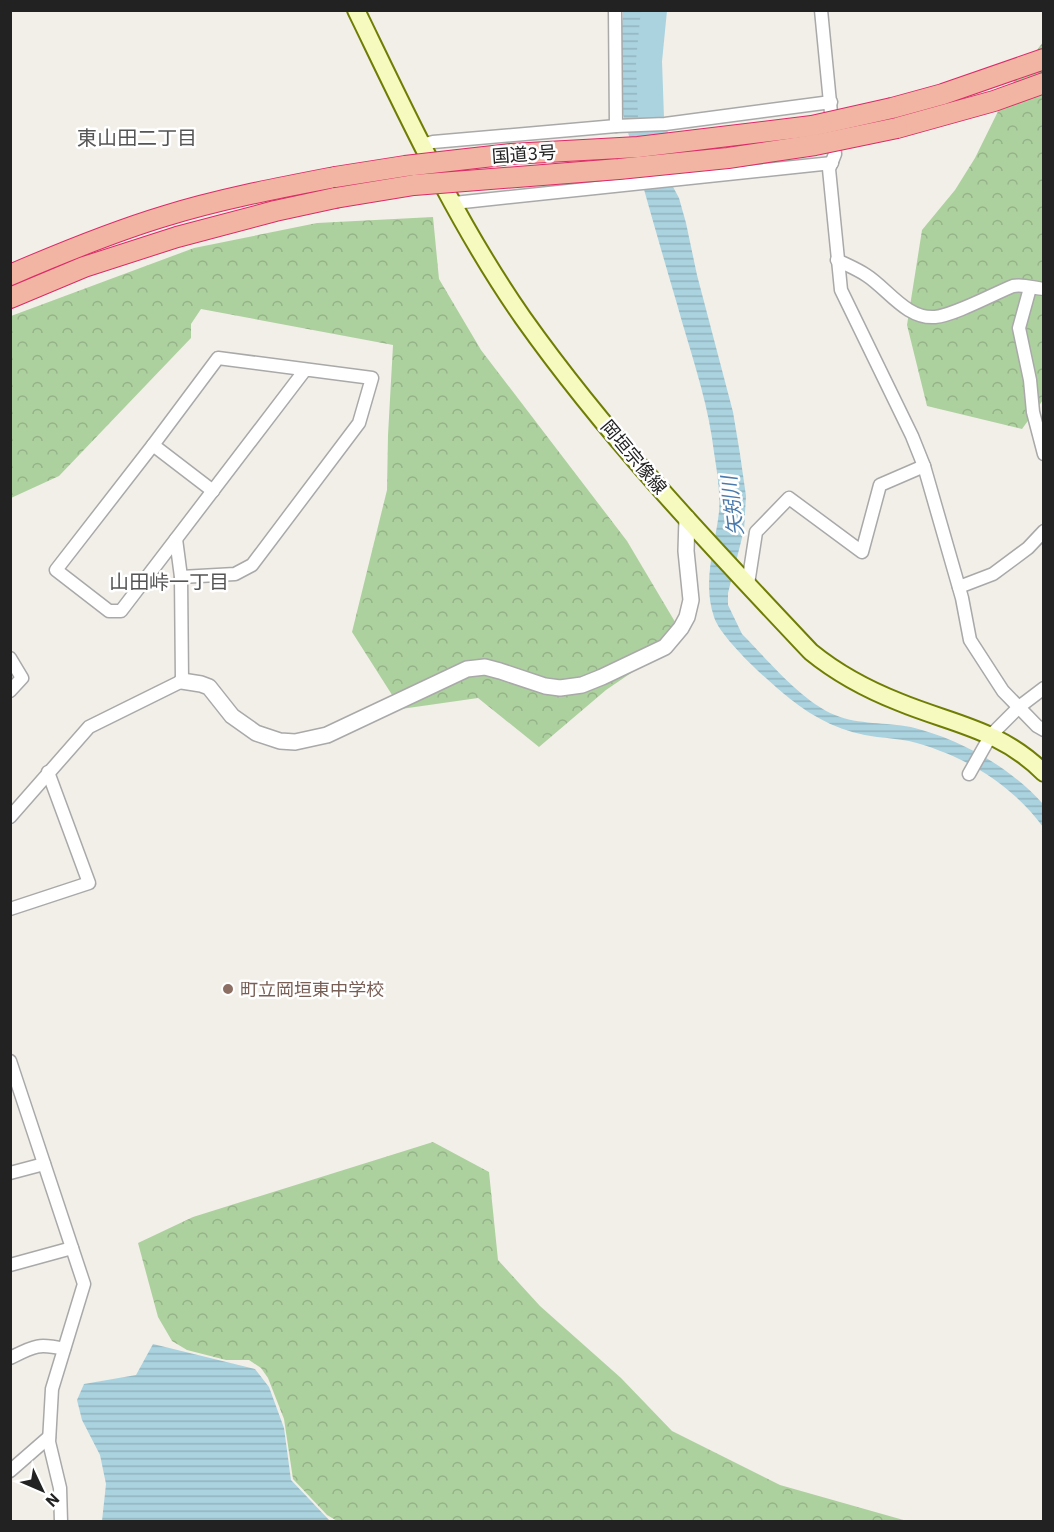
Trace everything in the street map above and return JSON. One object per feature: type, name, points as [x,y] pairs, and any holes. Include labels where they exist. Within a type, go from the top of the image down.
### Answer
[{"type":"highway","name":"国道3号","points":[[10,275],[82,244],[165,216],[276,188],[405,166],[511,154],[638,147],[812,126],[892,108],[961,88],[1044,59]]},
{"type":"highway","name":"国道3号","points":[[10,298],[84,267],[177,237],[335,198],[414,185],[619,169],[728,158],[815,145],[897,128],[994,101],[1044,83]]},
{"type":"main road","name":"岡垣宗像線","points":[[356,10],[421,145],[472,236],[523,317],[639,466],[811,652],[834,670],[850,681],[901,703],[991,735],[1018,752],[1044,773]]},
{"type":"street","points":[[615,10],[616,126]]},
{"type":"street","points":[[821,10],[835,154],[829,168],[841,290],[912,435],[924,466],[959,587],[970,640],[1003,691],[1037,726],[1044,730]]},
{"type":"street","points":[[421,145],[433,142],[616,126],[665,124],[831,102]]},
{"type":"street","points":[[454,203],[832,163]]},
{"type":"street","points":[[837,260],[866,274],[911,312],[922,316],[937,316],[956,310],[1013,286],[1023,284],[1030,288],[1044,289]]},
{"type":"street","points":[[1030,288],[1019,328],[1030,380],[1033,412],[1044,454]]},
{"type":"street","points":[[181,577],[235,574],[252,565],[359,423],[372,378],[218,358],[56,570],[109,611],[121,611],[305,370]]},
{"type":"street","points":[[153,446],[213,492]]},
{"type":"street","points":[[745,581],[756,532],[789,498],[862,552],[880,485],[924,466]]},
{"type":"street","points":[[13,810],[89,727],[182,681],[209,687],[231,716],[256,733],[280,741],[295,742],[327,735],[467,669],[485,667],[545,686],[560,688],[582,685],[612,673],[665,647],[687,617],[690,600],[686,551],[687,518]]},
{"type":"street","points":[[959,587],[993,574],[1028,548],[1044,531]]},
{"type":"street","points":[[177,539],[181,577],[182,681]]},
{"type":"street","points":[[10,658],[22,678],[10,691]]},
{"type":"street","points":[[969,774],[991,735],[1019,707],[1044,688]]},
{"type":"street","points":[[10,909],[89,883],[48,772]]},
{"type":"street","points":[[10,1061],[13,1078],[84,1284],[52,1389],[49,1442],[60,1488],[62,1521]]},
{"type":"street","points":[[10,1173],[44,1164]]},
{"type":"street","points":[[10,1265],[72,1248]]},
{"type":"street","points":[[10,1358],[34,1346],[48,1345],[64,1349]]},
{"type":"street","points":[[10,1471],[49,1437]]},
{"type":"green space","points":[[1043,42],[1043,400],[1022,429],[927,406],[907,325],[922,230],[955,190],[975,158],[1010,87]]},
{"type":"green space","points":[[433,217],[439,279],[481,350],[627,541],[684,637],[606,690],[539,747],[478,698],[401,709],[352,632],[387,490],[393,345],[201,309],[191,324],[191,338],[59,476],[11,498],[11,316],[194,248],[317,223]]},
{"type":"green space","points":[[433,1142],[489,1172],[498,1260],[540,1306],[621,1378],[672,1431],[780,1485],[907,1521],[339,1522],[327,1515],[293,1479],[284,1419],[268,1378],[261,1368],[249,1360],[226,1360],[187,1350],[172,1341],[158,1317],[138,1243],[193,1217]]},
{"type":"water","points":[[623,11],[648,11],[642,70],[647,113],[663,168],[679,198],[733,412],[746,496],[744,530],[728,593],[728,605],[742,634],[797,690],[822,709],[853,720],[902,725],[929,732],[983,756],[1015,778],[1043,804],[1043,827],[1016,797],[984,772],[966,762],[909,741],[853,732],[830,724],[809,712],[759,672],[718,626],[709,591],[710,564],[719,512],[712,438],[701,387],[622,111],[619,71]]},
{"type":"water","points":[[153,1344],[255,1369],[269,1387],[284,1428],[291,1480],[330,1521],[102,1521],[106,1484],[100,1455],[82,1420],[77,1400],[84,1384],[136,1375]]},
{"type":"waterway","name":"矢矧川","points":[[654,10],[649,61],[651,118],[663,167]]},
{"type":"place","name":"町立岡垣東中学校","points":[[228,989]]},
{"type":"district","name":"東山田二丁目","points":[[137,137]]},
{"type":"district","name":"山田峠一丁目","points":[[169,581]]}]
